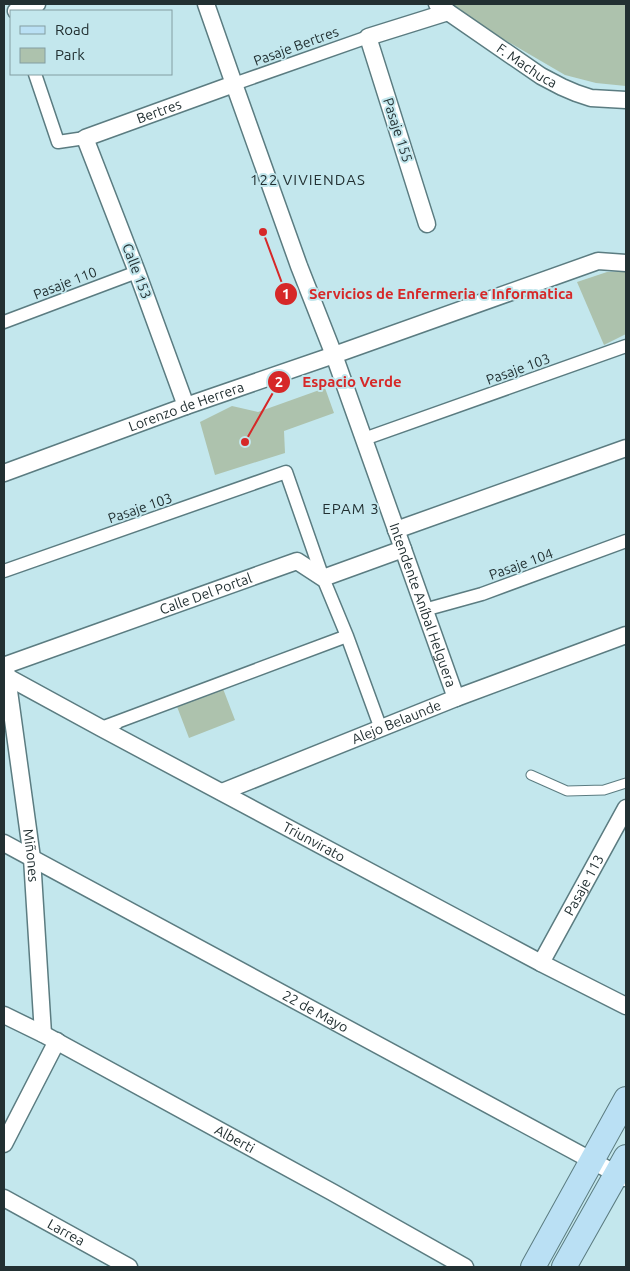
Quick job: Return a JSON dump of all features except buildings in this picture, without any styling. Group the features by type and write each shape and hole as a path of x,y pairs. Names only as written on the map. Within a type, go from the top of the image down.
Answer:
{"main road":[{"path":"533,1267 626,1099"},
{"path":"564,1267 623,1170"}],"street":[{"path":"19,10 37,4"},
{"name":"Intendente Aníbal Helguera","path":"206,4 456,698"},
{"path":"368,36 442,8"},
{"name":"F. Machuca","path":"442,8 541,76 562,87 591,98 626,100"},
{"name":"Pasaje Bertres","path":"234,84 368,36"},
{"name":"Pasaje 155","path":"368,36 427,224"},
{"path":"35,75 58,142 86,138"},
{"name":"Bertres","path":"86,138 234,84"},
{"name":"Calle 153","path":"86,138 186,406"},
{"name":"Lorenzo de Herrera","path":"4,473 186,406 598,261 626,264"},
{"name":"Pasaje 110","path":"4,322 137,272"},
{"name":"Pasaje 103","path":"364,439 626,346"},
{"path":"396,530 626,448"},
{"name":"Pasaje 103","path":"4,571 286,472 323,578"},
{"name":"Pasaje 104","path":"424,610 482,594 626,542"},
{"path":"381,729 347,636 323,578 403,549"},
{"name":"Calle Del Portal","path":"5,669 297,561 323,578"},
{"name":"Alejo Belaunde","path":"222,792 456,698 626,635"},
{"path":"100,728 347,636"},
{"name":"Triunvirato","path":"5,669 100,728 540,963 626,1006"},
{"name":"Miñones","path":"5,669 32,858 50,1038"},
{"path":"100,728 117,723"},
{"name":"Pasaje 113","path":"540,963 626,808"},
{"name":"22 de Mayo","path":"4,843 592,1161 623,1170"},
{"name":"Alberti","path":"4,1015 50,1038 332,1192 465,1267"},
{"path":"4,1144 50,1038"},
{"name":"Larrea","path":"4,1198 129,1267"}],"lane":[{"path":"531,775 567,791 604,790 626,784"}],"green space":[{"path":"448,4 626,4 626,86 596,83 565,75 486,29"},
{"path":"626,271 626,334 604,345 577,282 607,272"},
{"path":"325,388 334,413 284,431 285,453 215,475 200,422 232,406 258,412"},
{"path":"222,686 235,720 189,738 176,704"}],"place":[{"name":"Servicios de Enfermeria e Informatica","path":"263,232"},
{"name":"Espacio Verde","path":"245,442"}],"district":[{"name":"122 VIVIENDAS","path":"308,180"},
{"name":"EPAM 3","path":"351,509"}]}
